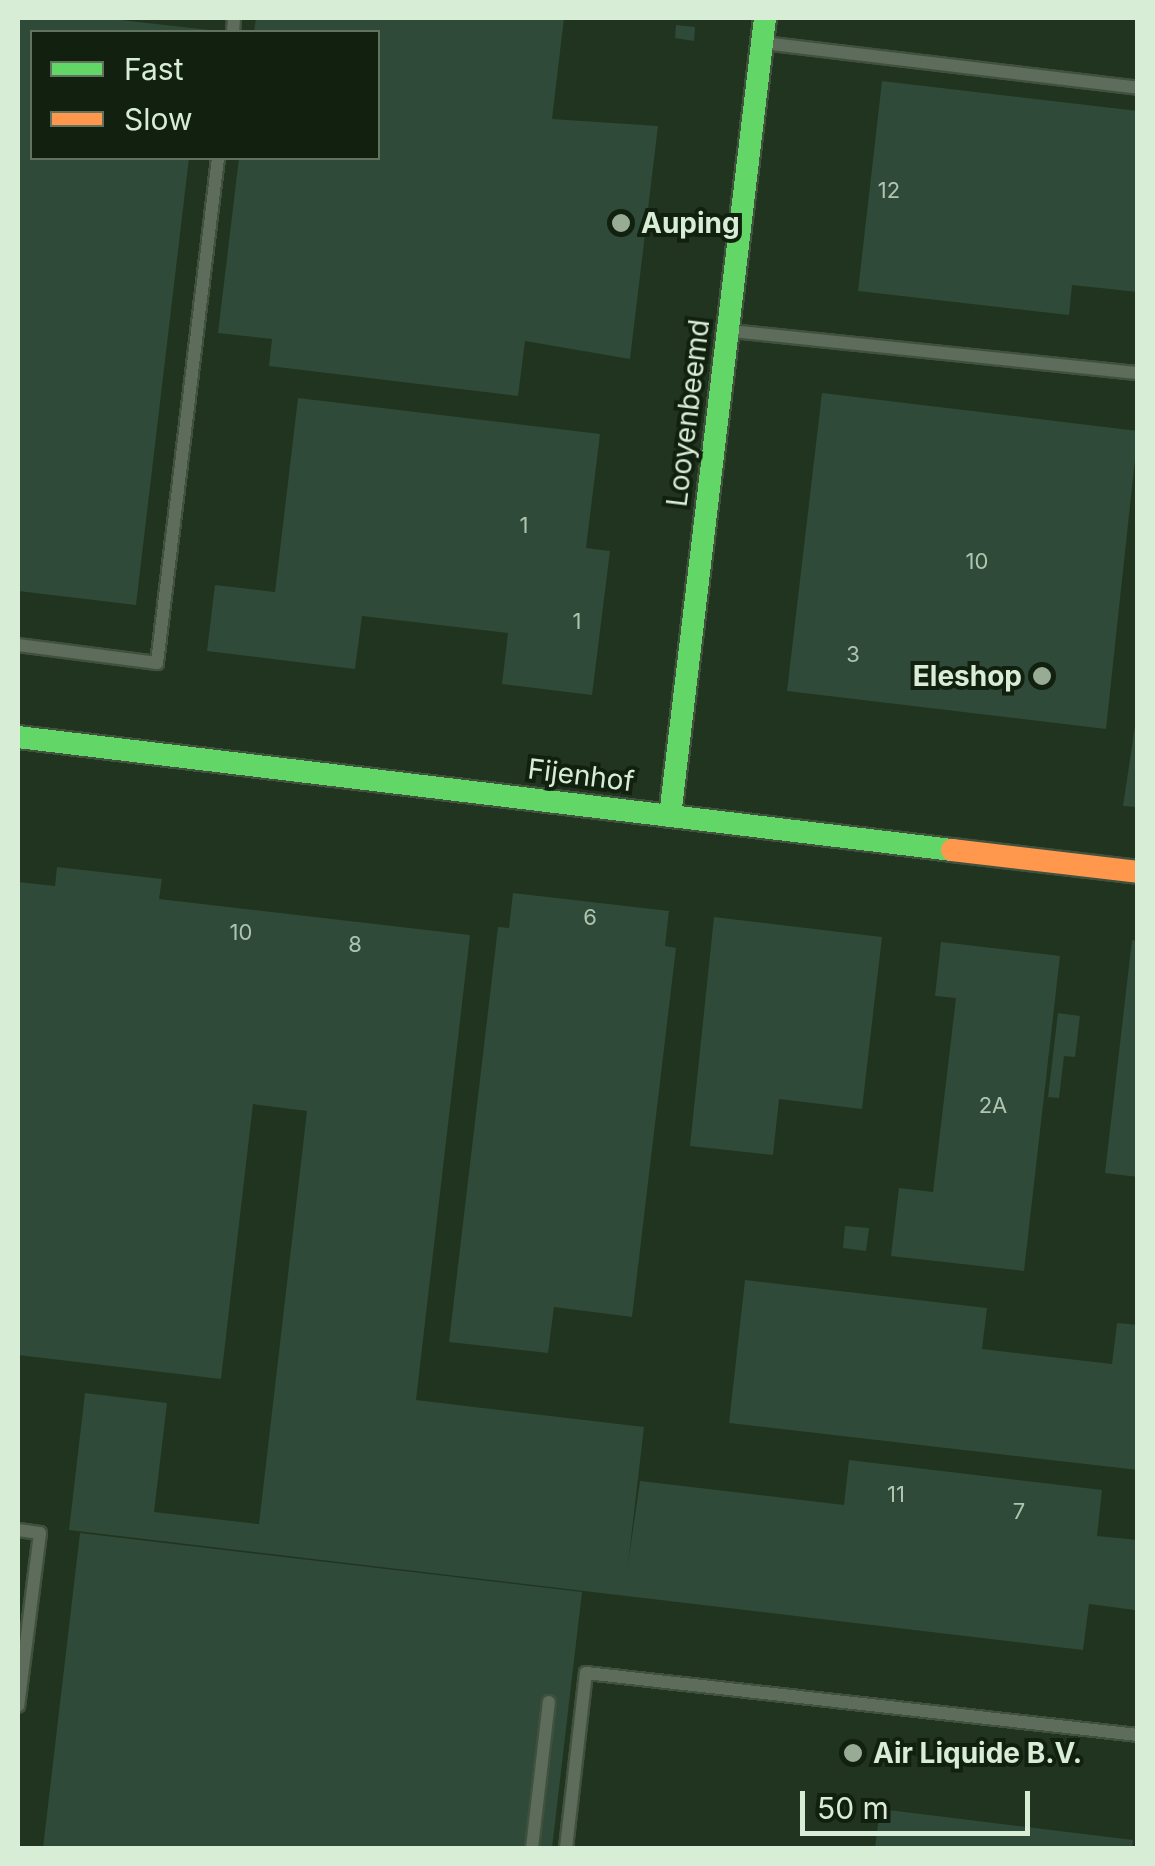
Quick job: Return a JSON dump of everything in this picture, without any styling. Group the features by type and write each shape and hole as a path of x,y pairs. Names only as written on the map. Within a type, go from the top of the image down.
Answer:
{"street":[{"name":"Looyenbeemd","path":"670,816 765,18"},
{"name":"Fijenhof","path":"18,737 1138,872"}],"lane":[{"path":"762,43 1138,88"},
{"path":"18,646 157,664 218,160"},
{"path":"729,330 1138,372"},
{"path":"18,1530 40,1533 18,1706"},
{"path":"566,1848 586,1673 1138,1735"},
{"path":"532,1848 549,1702"}],"building":[{"path":"18,18 103,18 209,30 30,30 30,160 189,160 136,605 18,591"},
{"path":"256,18 564,18 552,119 658,126 630,359 525,341 518,396 269,366 272,339 218,333 239,160 380,160 380,30 254,30"},
{"path":"676,25 695,27 694,41 675,38"},
{"path":"882,81 1138,111 1138,292 1072,285 1069,315 858,291"},
{"path":"822,393 1138,431 1106,729 787,691"},
{"path":"298,398 600,434 586,548 610,551 592,695 502,684 508,633 362,616 355,669 207,651 215,585 275,592"},
{"path":"1138,706 1138,807 1123,806"},
{"path":"57,867 162,879 159,899 470,935 416,1400 644,1427 628,1564 640,1481 844,1505 849,1460 1102,1490 1097,1536 1138,1540 1135,1610 1089,1604 1083,1650 69,1530 85,1393 167,1403 154,1512 259,1524 307,1111 253,1104 221,1379 18,1355 18,882 55,886"},
{"path":"513,893 669,911 665,946 676,948 632,1317 554,1307 548,1353 449,1342 498,927 509,928"},
{"path":"714,917 882,937 862,1109 779,1099 773,1155 690,1146"},
{"path":"1132,940 1138,941 1138,1177 1105,1173"},
{"path":"941,942 1060,956 1024,1271 891,1256 899,1188 933,1192 956,998 935,996"},
{"path":"1058,1013 1080,1016 1075,1057 1064,1056 1059,1098 1048,1097"},
{"path":"845,1226 869,1228 866,1251 843,1248"},
{"path":"745,1280 987,1308 982,1349 1112,1364 1117,1323 1138,1325 1138,1470 729,1423"},
{"path":"80,1533 582,1592 552,1848 43,1848"},
{"path":"880,1809 1133,1840 1132,1848 875,1848"}],"traffic: fast":[{"path":"670,816 765,18"},
{"path":"18,737 952,850"}],"traffic: slow":[{"path":"952,850 1138,872"}],"place":[{"name":"Auping","path":"621,223"},
{"name":"Eleshop","path":"1042,676"},
{"name":"Air Liquide B.V.","path":"853,1753"}]}
